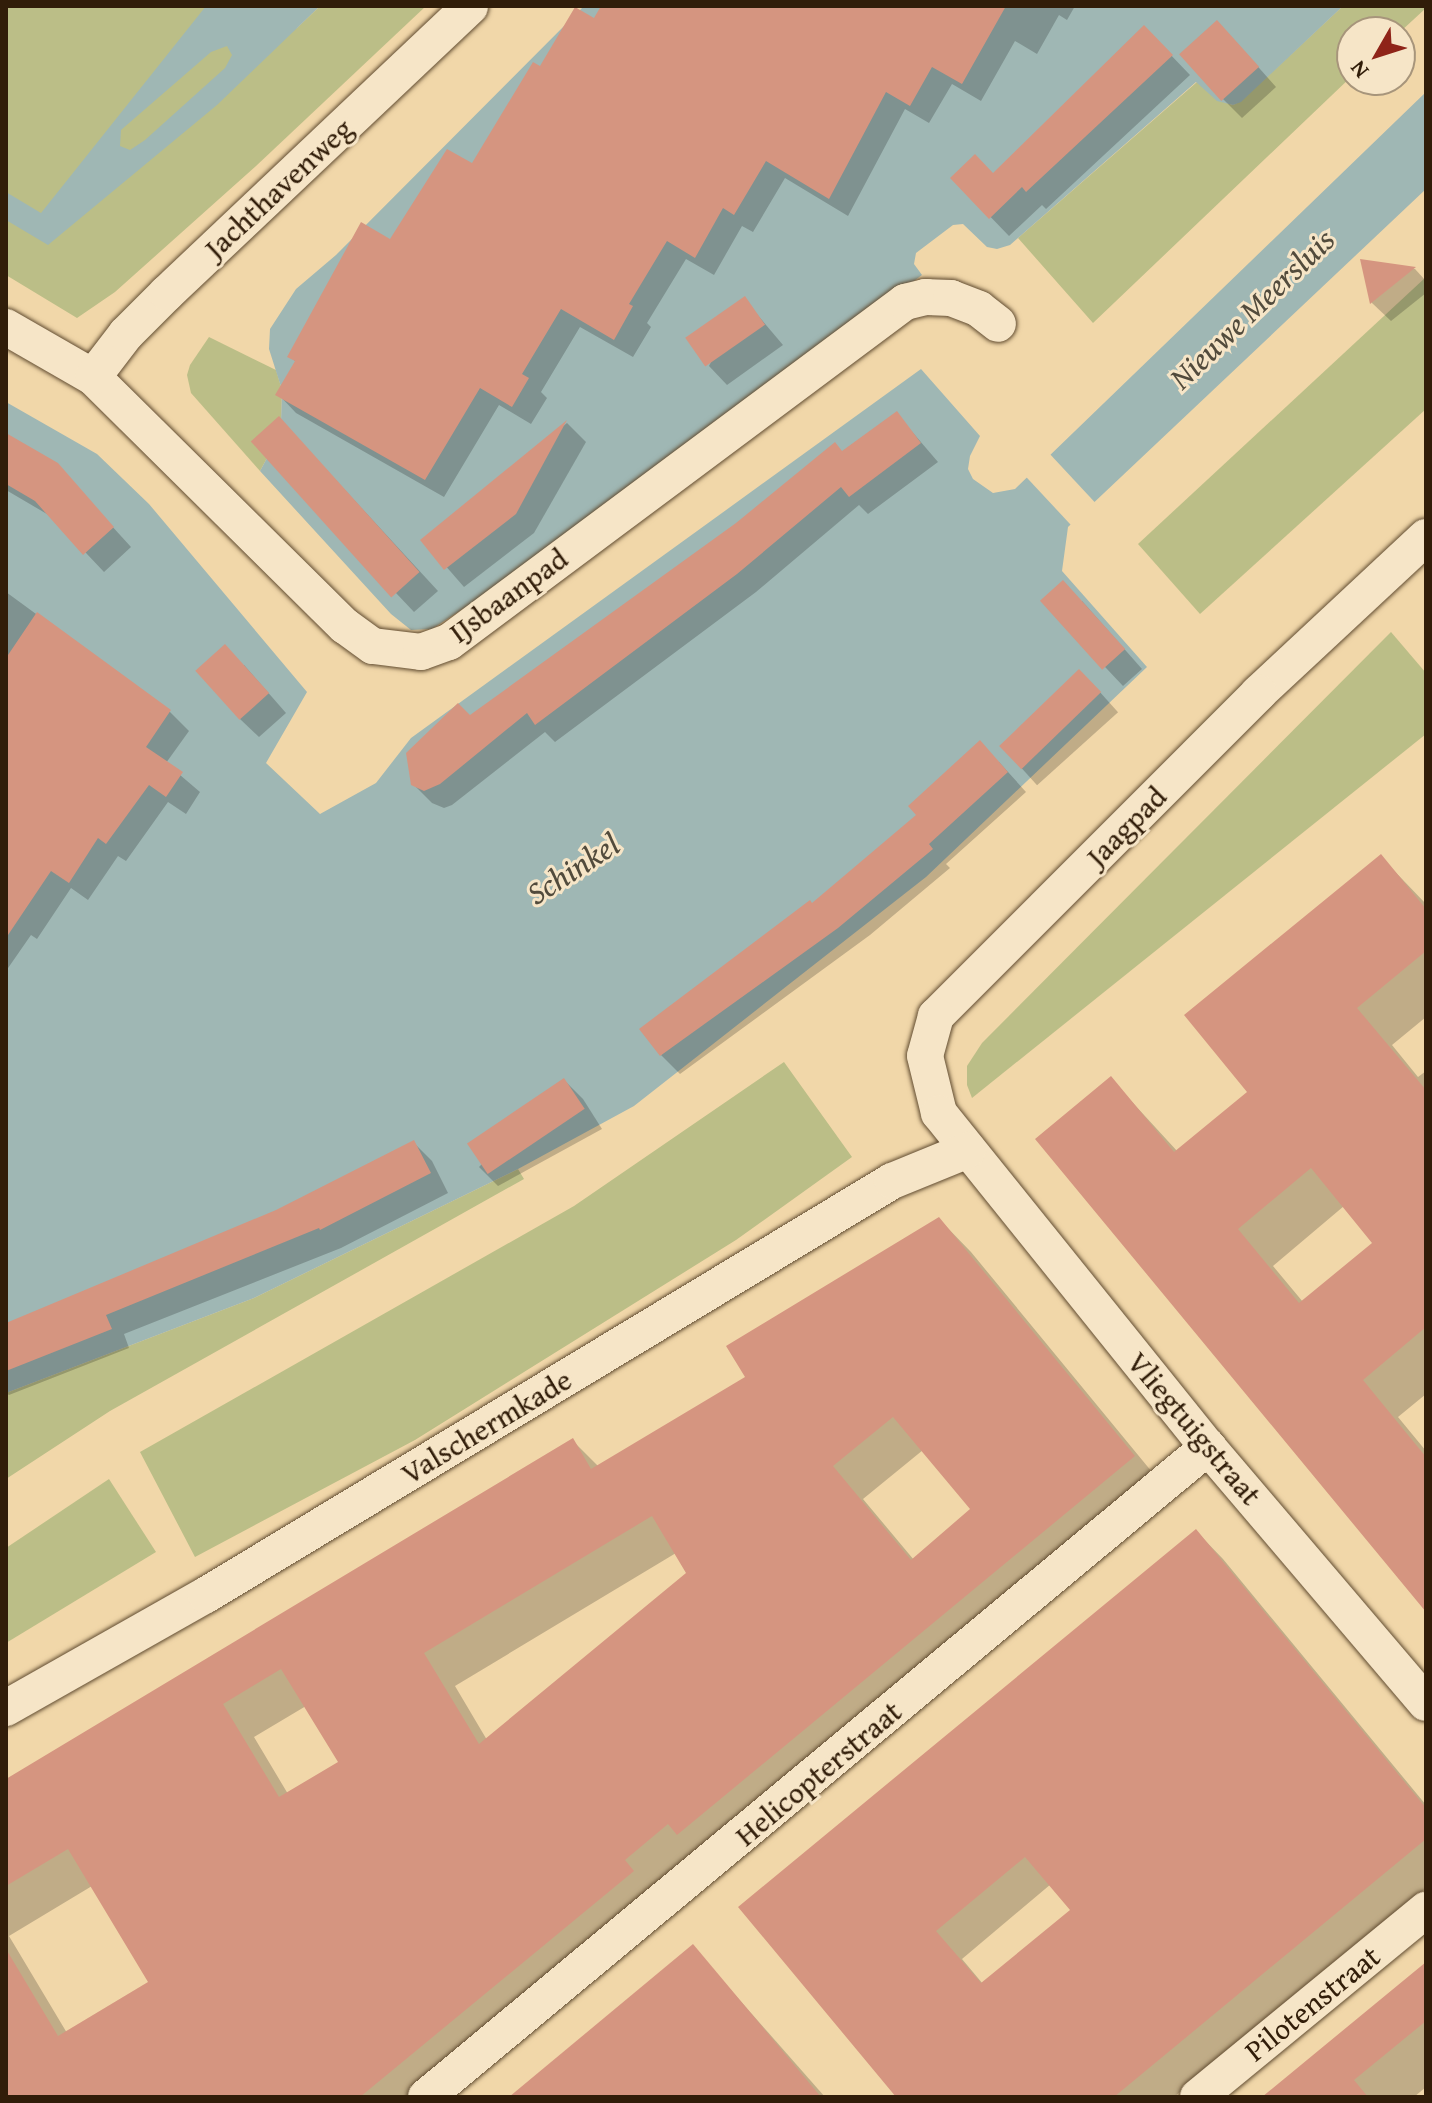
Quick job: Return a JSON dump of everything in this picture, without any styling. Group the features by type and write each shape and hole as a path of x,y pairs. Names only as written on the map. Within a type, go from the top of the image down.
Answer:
{"street":[{"name":"Jachthavenweg","path":"93,377 126,334 167,293 470,6"},
{"name":"IJsbaanpad","path":"6,327 93,377 345,626 373,646 421,652 449,642 905,302 925,297 951,298 979,309 998,324"},
{"name":"Jaagpad","path":"968,1150 939,1113 925,1056 936,1016 1259,693 1426,537"},
{"name":"Vliegtuigstraat","path":"968,1150 1208,1447 1426,1703"},
{"name":"Valschermkade","path":"6,1708 206,1595 892,1181 968,1150"},
{"name":"Helicopterstraat","path":"426,2097 1208,1447"},
{"name":"Pilotenstraat","path":"1198,2097 1426,1910"}],"green space":[{"path":"6,6 315,6 296,29 320,6 426,6 256,166 115,292 77,318 6,275"},
{"path":"1343,6 1426,8 1416,17 1336,16 1336,91 1093,323 1018,238 1197,82 1217,100 1233,105"},
{"path":"1426,277 1426,409 1200,614 1138,544"},
{"path":"209,337 276,370 282,390 281,421 274,445 260,471 191,393 187,375 190,365"},
{"path":"1391,632 1426,673 1426,734 972,1098 967,1085 967,1066 982,1043"},
{"path":"784,1062 852,1157 736,1240 415,1440 195,1557 140,1452 574,1206"},
{"path":"518,1169 524,1179 110,1411 6,1479 6,1393 254,1298"},
{"path":"109,1479 156,1552 6,1643 6,1548"}],"water":[{"path":"206,6 320,6 217,105 48,245 6,220 6,192 41,213","holes":["227,46 232,55 225,68 145,140 130,150 120,146 121,130 211,52"]},
{"path":"584,6 1343,6 1241,102 1233,105 1217,101 1196,82 1010,245 997,249 987,247 963,224 953,225 916,253 914,264 922,275 513,576 432,629 411,630 391,614 260,471 274,445 281,421 282,390 269,349 270,329 296,289 336,255"},
{"path":"1426,92 1426,189 1068,527 1062,571 1147,667 926,877 634,1106 518,1169 254,1298 6,1393 6,402 97,454 149,504 307,692 266,763 320,814 376,783 411,738 921,369 980,436 970,456 968,469 973,479 993,493 1015,489"}],"pier":[{"path":"1048,452 1096,503 1072,526 1024,475"}],"building":[{"path":"601,6 1006,6 962,84 932,67 910,106 886,92 829,199 766,161 734,215 723,208 695,258 667,241 629,304 633,306 614,340 561,309 522,374 529,378 512,407 480,388 425,480 275,395 295,361 287,357 361,222 390,239 447,149 472,163 533,62 540,66 575,7 594,18"},
{"path":"1217,20 1259,67 1221,101 1179,54"},
{"path":"1144,25 1173,55 1026,192 1022,187 989,219 950,178 975,154 993,173"},
{"path":"1360,259 1416,267 1370,304"},
{"path":"745,296 765,325 705,367 685,338"},
{"path":"897,411 921,443 849,497 841,487 737,574 535,725 527,713 440,784 424,791 411,785 406,753 458,703 470,715 736,523 835,442 842,451"},
{"path":"279,416 420,572 391,597 251,441"},
{"path":"567,420 516,514 444,570 420,540"},
{"path":"6,433 58,463 114,527 83,555 35,501 6,484"},
{"path":"1063,580 1125,649 1102,670 1040,601"},
{"path":"37,612 171,710 146,747 183,772 166,797 149,785 106,844 98,838 69,883 51,871 6,938 6,658"},
{"path":"225,644 269,693 239,720 195,671"},
{"path":"1079,669 1101,692 1021,769 999,746"},
{"path":"980,740 1008,772 929,844 933,849 838,928 660,1056 639,1029 810,900 812,903 916,815 908,806"},
{"path":"1381,854 1426,909 1426,951 1357,1008 1426,1090 1426,1327 1363,1380 1426,1457 1426,1612 1035,1139 1111,1076 1174,1152 1247,1092 1184,1015","holes":["1311,1168 1372,1243 1299,1303 1238,1229"]},
{"path":"564,1078 585,1109 488,1174 467,1143"},
{"path":"414,1140 431,1173 320,1230 106,1315 112,1329 6,1371 6,1323 276,1210"},
{"path":"939,1217 1135,1456 677,1835 668,1824 625,1860 634,1871 360,2097 6,2097 6,1949 58,2036 148,1982 68,1849 6,1886 6,1779 573,1438 591,1469 745,1377 726,1346","holes":["893,1417 970,1509 911,1560 833,1466","652,1516 686,1573 479,1744 424,1653","281,1669 338,1762 279,1797 223,1704"]},
{"path":"1196,1529 1426,1808 1426,1839 1114,2097 896,2097 738,1907","holes":["1025,1857 1070,1910 981,1983 936,1931"]},
{"path":"693,1944 821,2097 509,2097 604,2018"},
{"path":"1426,1962 1426,2021 1354,2080 1368,2097 1262,2097"}],"water label":[{"name":"Nieuwe Meersluis","path":"1252,309"},
{"name":"Schinkel","path":"573,869"}]}
